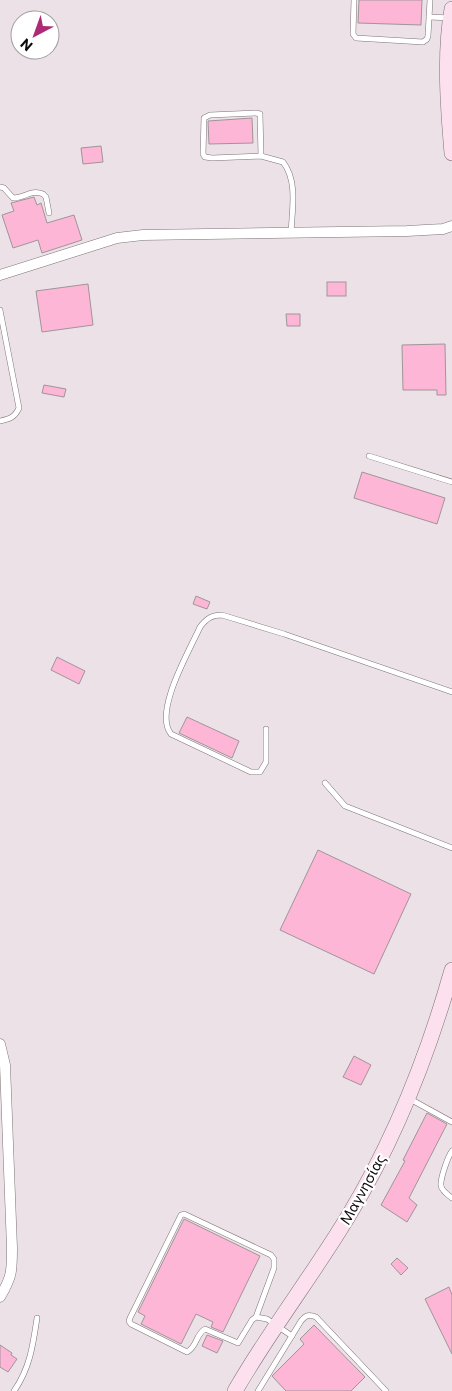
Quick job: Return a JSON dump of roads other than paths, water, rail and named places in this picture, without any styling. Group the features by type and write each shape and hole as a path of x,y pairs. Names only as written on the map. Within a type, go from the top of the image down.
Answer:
{"street":[{"path":"451,14 448,88 452,153"},
{"path":"0,275 117,238 142,235 407,231 443,229 452,226"},
{"name":"Μαγνησίας","path":"235,1391 349,1215 389,1140 438,1017 452,970"},
{"path":"0,1044 5,1065 12,1248 10,1281 0,1297"}],"lane":[{"path":"354,0 353,34 356,38 423,42 427,39 430,0"},
{"path":"430,17 451,14"},
{"path":"261,156 260,114 210,115 204,118 203,154 205,157 261,156 283,162 291,175 291,233"},
{"path":"0,187 4,188 13,198 34,192 44,194 49,213"},
{"path":"0,310 19,408 15,416 9,420 0,421"},
{"path":"369,456 452,482"},
{"path":"266,729 266,762 258,773 251,772 171,734 168,730 166,719 174,683 205,620 213,616 222,616 284,634 452,692"},
{"path":"325,783 345,806 452,848"},
{"path":"407,1098 452,1122"},
{"path":"452,1151 449,1155 441,1183 444,1191 452,1198"},
{"path":"184,1214 270,1255 274,1259 274,1268 256,1317 252,1320 238,1343 205,1329 201,1332 193,1349 187,1352 131,1324 129,1321 181,1215 184,1214"},
{"path":"258,1391 305,1316 310,1315 316,1317 386,1391"},
{"path":"256,1317 267,1319 292,1336"},
{"path":"14,1391 28,1366 33,1351 37,1318"}]}
